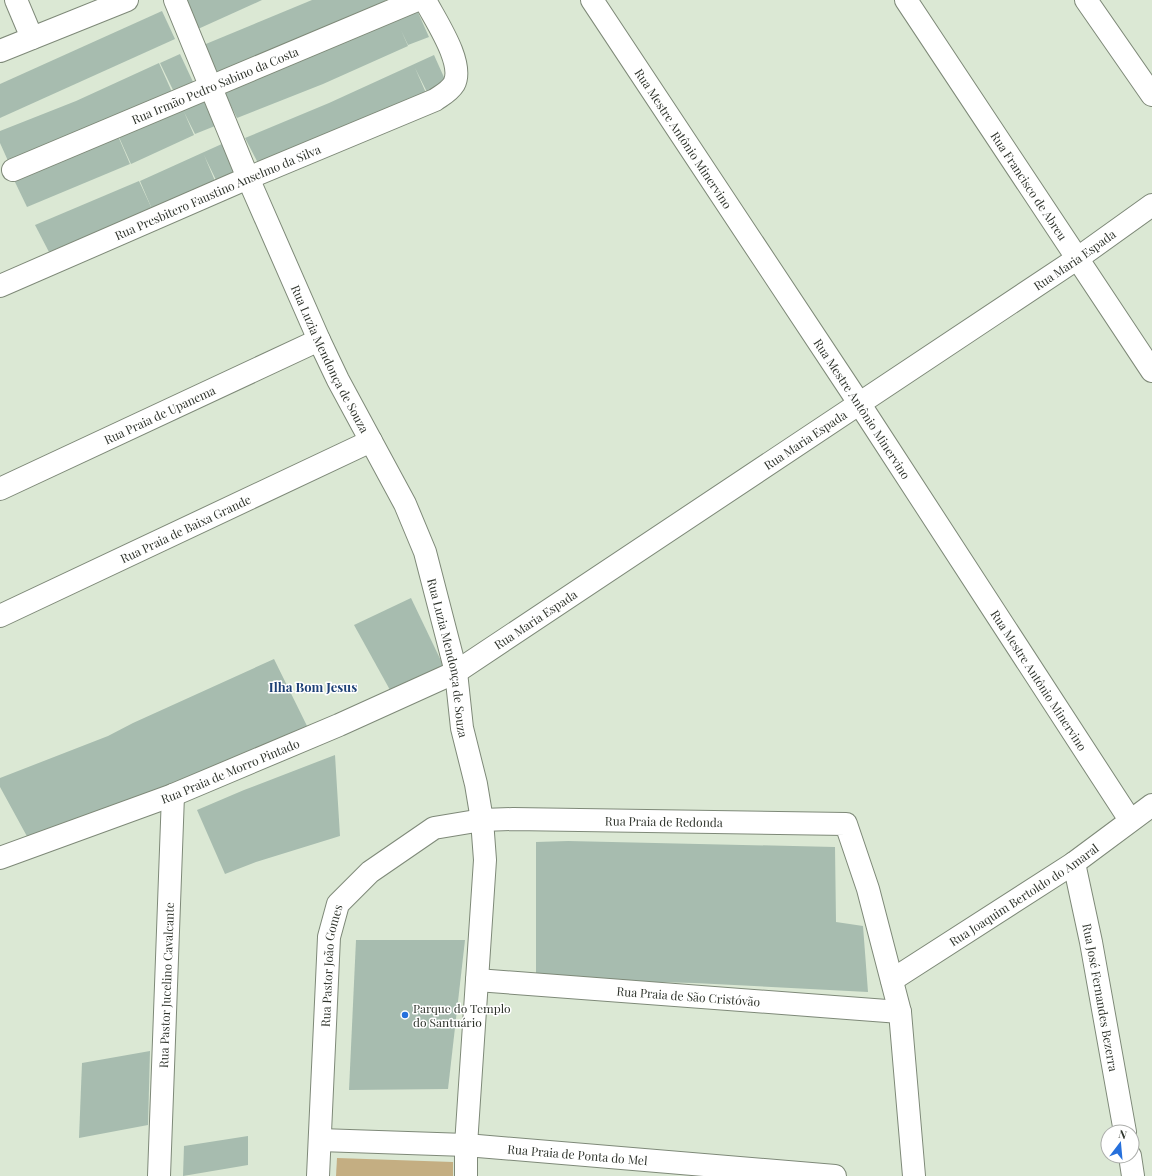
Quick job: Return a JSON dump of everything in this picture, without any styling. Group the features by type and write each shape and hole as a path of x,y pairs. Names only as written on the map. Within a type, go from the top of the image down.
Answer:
{"street":[{"path":"16,0 32,38"},
{"path":"0,51 127,0"},
{"name":"Rua Luzia Mendonça de Souza","path":"175,0 248,178 319,340 405,504 425,552 456,672 462,728 476,784 482,820 485,860 466,1145 466,1176"},
{"name":"Rua Irmão Pedro Sabino da Costa","path":"13,170 417,0"},
{"name":"Rua Presbitero Faustino Anselmo da Silva","path":"0,286 248,178 435,100 449,91 457,72 456,62 425,0"},
{"name":"Rua Mestre Antônio Minervino","path":"592,0 859,403 1130,820"},
{"name":"Rua Francisco de Abreu","path":"906,0 1152,371"},
{"path":"1086,0 1152,95"},
{"name":"Rua Maria Espada","path":"456,672 1078,258 1152,205"},
{"name":"Rua Praia de Upanema","path":"0,489 319,340"},
{"name":"Rua Praia de Baixa Grande","path":"0,616 371,441"},
{"name":"Rua Praia de Morro Pintado","path":"0,858 173,795 339,725 456,672"},
{"name":"Rua Pastor Jucelino Cavalcante","path":"159,1176 173,795"},
{"name":"Rua Joaquim Bertoldo do Amaral","path":"892,980 1074,863 1152,805"},
{"name":"Rua Praia de Redonda","path":"482,820 620,820 846,824 868,889 892,980"},
{"name":"Rua Pastor João Gomes","path":"318,1176 329,937 338,904 370,872 434,828 482,820"},
{"name":"Rua José Fernandes Bezerra","path":"1074,863 1123,1124"},
{"name":"Rua Praia de São Cristóvão","path":"477,980 900,1012"},
{"path":"892,980 900,1012 914,1176"},
{"name":"Rua Praia de Ponta do Mel","path":"320,1140 466,1145 835,1176"},
{"path":"1131,1164 1133,1176"}],"shaded area":[{"path":"337,1158 453,1162 453,1176 336,1176"}],"building":[{"path":"185,0 262,0 198,29"},
{"path":"312,0 385,0 386,3 215,74 201,46"},
{"path":"416,8 429,37 408,45 401,30 408,46 323,84 237,118 223,90"},
{"path":"162,11 175,39 0,118 0,84"},
{"path":"180,54 193,82 173,90 160,63"},
{"path":"434,55 447,84 427,92 415,68 426,93 259,165 245,138 329,103"},
{"path":"159,63 172,92 9,163 0,143 0,131 76,101"},
{"path":"202,97 215,126 195,134 184,112 194,135 131,164 118,135"},
{"path":"118,136 130,164 27,207 14,180"},
{"path":"224,143 236,171 216,180 204,155 215,181 152,209 140,181"},
{"path":"139,181 152,209 49,252 35,225"},
{"path":"411,598 444,667 390,690 354,625"},
{"path":"274,659 308,728 254,752 29,840 0,787 0,778 108,736 133,723"},
{"path":"335,755 340,836 256,862 225,874 197,810"},
{"path":"568,841 835,847 836,922 863,926 868,992 694,983 536,979 536,842"},
{"name":"Parque do Templo do Santuário","path":"356,940 465,940 448,1089 349,1090"},
{"path":"150,1051 148,1125 79,1138 82,1063"},
{"path":"248,1136 248,1165 183,1176 184,1146"}],"place":[{"name":"Parque do Templo do Santuário","path":"405,1015"}],"district":[{"name":"Ilha Bom Jesus","path":"313,686"}]}
